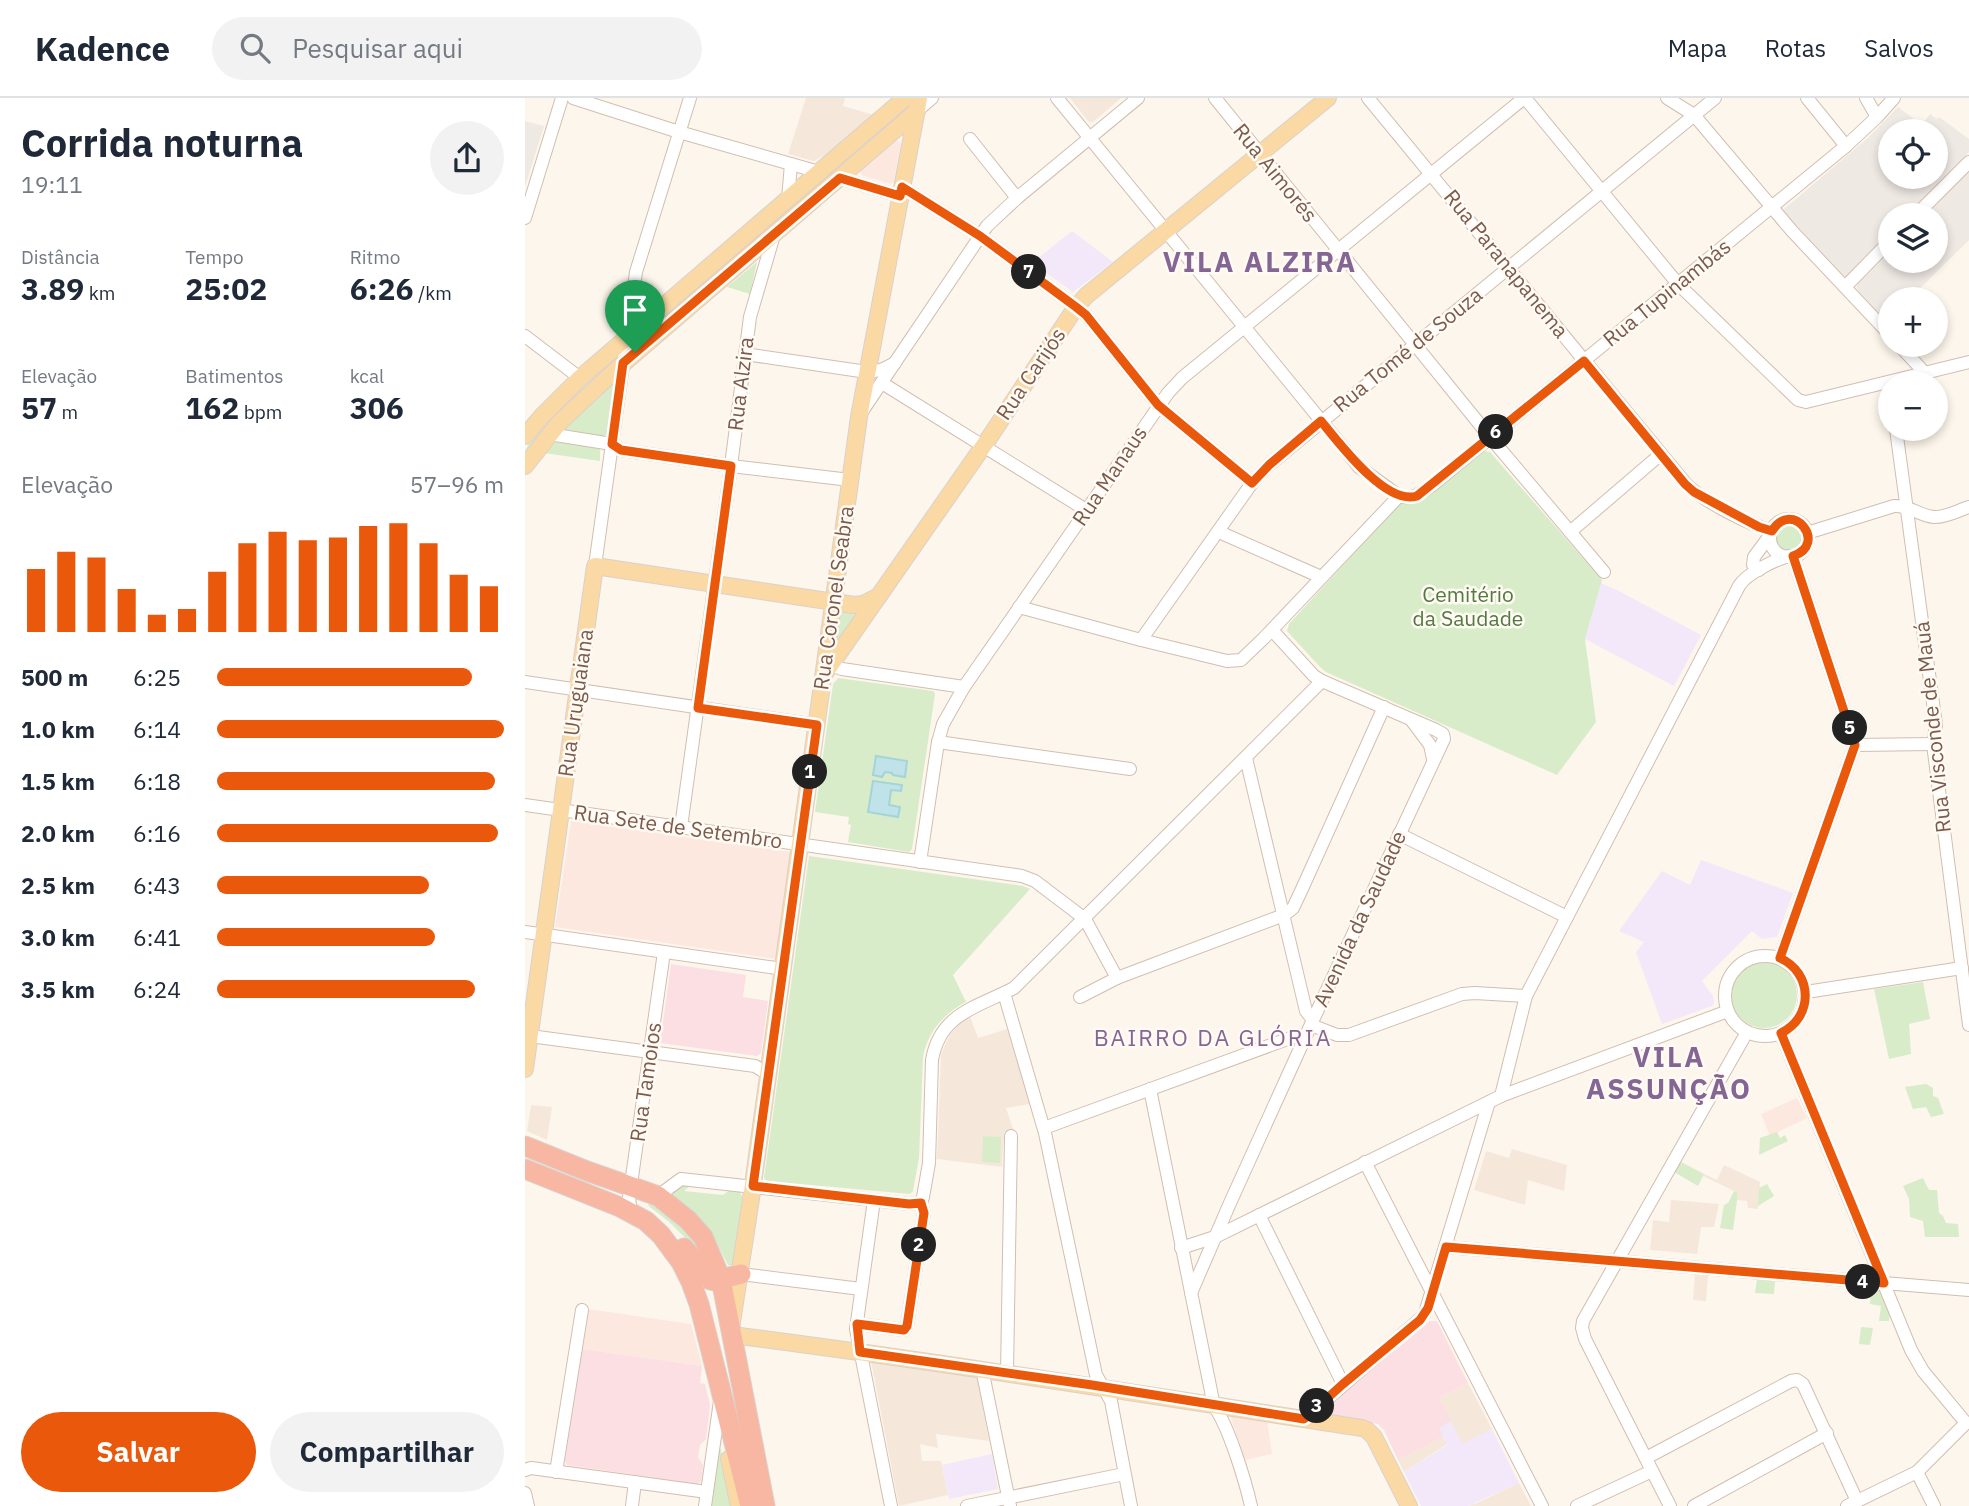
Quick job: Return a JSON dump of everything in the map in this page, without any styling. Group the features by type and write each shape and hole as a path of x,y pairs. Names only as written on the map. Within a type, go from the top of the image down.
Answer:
{"highway":[{"path":"525,1146 658,1196 696,1228 708,1247 721,1279 765,1506"},
{"path":"525,1169 631,1212 674,1236 710,1280 741,1273"},
{"path":"653,1226 668,1243 695,1293 750,1506"},
{"path":"694,1262 717,1327 732,1332"}],"main road":[{"path":"525,436 541,416 580,378 905,98"},
{"name":"Rua Carijós","path":"827,670 1076,307 1328,98"},
{"path":"525,466 549,434 578,404 840,178 918,105"},
{"path":"859,417 918,105"},
{"name":"Rua Coronel Seabra","path":"732,1332 827,670 859,417"},
{"path":"595,566 834,603 863,604 879,596"},
{"name":"Rua Uruguaiana","path":"525,1069 595,566"},
{"path":"854,605 859,612 859,625"},
{"path":"732,1332 1362,1428 1374,1437 1409,1506"},
{"path":"729,1421 729,1460 739,1506"}],"street":[{"path":"525,218 562,98"},
{"path":"573,98 819,172"},
{"name":"Rua Uruguaiana","path":"595,566 636,272 690,98"},
{"path":"918,105 932,98"},
{"path":"1019,607 1235,662 1245,658 1399,496 1359,467 1057,98"},
{"name":"Rua Coronel Seabra","path":"859,417 980,236 997,216 1138,98"},
{"name":"Rua Aimorés","path":"1215,98 1490,437 1604,572"},
{"name":"Rua Paranapanema","path":"1369,98 1685,484 1699,495 1771,533"},
{"path":"1525,98 1678,285 1798,400 1806,402 1878,385"},
{"name":"Rua Manaus","path":"921,862 938,742 943,724 964,687 1158,405 1182,378 1525,98"},
{"path":"1667,98 1694,116 1772,208 1878,322"},
{"name":"Rua Tomé de Souza","path":"1141,640 1252,483 1269,465 1715,98"},
{"path":"1807,98 1846,146"},
{"path":"1866,98 1877,117"},
{"name":"Rua Tupinambás","path":"1399,496 1417,496 1772,208 1846,146 1894,98"},
{"path":"970,139 1017,198"},
{"path":"1928,203 1969,162"},
{"path":"788,199 791,164"},
{"path":"840,178 901,191 980,236 1076,307 1086,315 1158,405 1252,483"},
{"name":"Rua Alzira","path":"681,827 750,317 773,235"},
{"path":"1845,287 1878,254"},
{"path":"525,336 580,378"},
{"path":"745,354 867,372 881,370 895,363"},
{"path":"1910,357 1923,371"},
{"path":"1933,371 1969,362"},
{"path":"882,383 1086,510"},
{"path":"549,434 612,444 621,450 850,480"},
{"name":"Rua Visconde de Mauá","path":"1898,441 1936,725 1933,744 1969,1025"},
{"path":"1570,532 1661,454"},
{"path":"1807,533 1894,506 1933,517 1969,507"},
{"path":"1304,1419 1420,1320 1428,1308 1526,996 1739,586 1743,580 1759,570 1778,560 1799,554 1805,548 1808,542 1807,533 1800,523 1789,519 1777,523 1754,557 1753,565 1759,570"},
{"path":"1219,532 1321,577"},
{"path":"1771,533 1775,549 1782,555 1791,556"},
{"path":"1780,958 1855,745 1791,556"},
{"path":"1080,997 1117,978 1284,915 1293,908 1303,889 1384,708 1314,676 1272,630"},
{"path":"827,670 964,687"},
{"path":"857,1324 904,1330 907,1328 924,1213 921,1203 929,1163 932,1065 935,1047 946,1029 961,1013 1014,988 1322,681"},
{"path":"525,682 817,725"},
{"name":"Avenida da Saudade","path":"1191,1293 1439,742 1439,732 1384,708"},
{"path":"938,742 1130,769"},
{"path":"1855,745 1933,744"},
{"path":"1246,758 1312,1023 1337,1035 1349,1035 1462,993 1526,996"},
{"name":"Rua Sete de Setembro","path":"525,805 1029,878 1086,919 1117,978"},
{"path":"1399,834 1566,917"},
{"path":"525,932 783,969"},
{"name":"Rua Tamoios","path":"631,1212 631,1186 664,952"},
{"path":"1755,957 1780,958 1789,963 1802,979 1806,992 1801,1015 1793,1026 1769,1036 1756,1035 1736,1024 1725,999 1729,978 1737,967 1755,957"},
{"path":"1806,992 1962,968"},
{"path":"1004,993 1044,1128 1096,1375 1111,1401 1131,1506"},
{"path":"1181,1248 1216,1237 1495,1099 1728,1011"},
{"path":"1670,1506 1583,1333 1585,1316 1748,1032"},
{"path":"1646,1458 1797,1380 1803,1384 1827,1433 1851,1504 1917,1472 1968,1421 1949,1405 1917,1360 1781,1033"},
{"path":"530,1036 755,1066 763,1070 768,1077"},
{"path":"1044,1128 1293,1037 1305,1038"},
{"path":"755,1066 764,1062 772,1053"},
{"path":"1150,1089 1214,1406 1221,1415 1251,1506"},
{"path":"1007,1373 1011,1136"},
{"path":"1365,1163 1542,1506"},
{"path":"658,1196 681,1179 914,1205 921,1203"},
{"path":"874,1200 857,1324 860,1352 891,1506"},
{"path":"1230,1203 1234,1210 1254,1217 1343,1384"},
{"path":"1446,1247 1969,1290"},
{"path":"741,1273 861,1289"},
{"path":"556,1472 582,1310"},
{"path":"982,1369 1009,1502"},
{"path":"705,1506 721,1390"},
{"path":"1694,1506 1827,1433"},
{"path":"525,1470 531,1468 707,1492"},
{"path":"1577,1506 1652,1471"},
{"path":"1917,1472 1934,1506"},
{"path":"967,1506 1009,1502 1124,1474"},
{"path":"632,1506 635,1482"},
{"path":"525,1493 528,1506"}],"shaded area":[{"path":"806,98 845,98 843,106 874,115 829,153 814,161 788,154"},
{"path":"1070,98 1121,98 1093,122 1089,122"},
{"path":"1898,107 1914,119 1886,119"},
{"path":"525,121 544,126 525,187"},
{"path":"1948,124 1969,139 1969,152 1948,173"},
{"path":"1878,128 1878,189 1933,189 1919,203 1878,203 1878,244 1847,276 1844,276 1784,209"},
{"path":"897,140 901,143 894,182 890,184 861,175 860,171"},
{"path":"1969,171 1969,240 1948,261 1948,203 1938,203"},
{"path":"1072,231 1113,262 1073,292 1032,263"},
{"path":"1878,264 1878,273 1935,273 1921,287 1878,287 1878,312 1857,289 1857,285"},
{"path":"1601,583 1701,635 1674,686 1585,639"},
{"path":"571,821 791,852 776,959 555,927"},
{"path":"1701,860 1793,893 1777,937 1762,939 1752,931 1702,981 1713,996 1712,1006 1662,1024 1636,952 1644,942 1619,931 1662,871 1690,885"},
{"path":"671,964 746,975 743,997 768,1001 761,1053 757,1056 660,1043"},
{"path":"970,1016 978,1038 1007,1029 1030,1104 1006,1108 1014,1132 1004,1132 1002,1167 937,1159 941,1054 958,1025"},
{"path":"1797,1098 1807,1118 1770,1136 1761,1114"},
{"path":"531,1105 552,1107 547,1140 527,1131"},
{"path":"1512,1149 1567,1165 1564,1191 1528,1180 1525,1205 1474,1190 1486,1151 1509,1158"},
{"path":"1724,1165 1760,1182 1758,1209 1748,1208 1747,1201 1737,1200 1738,1193 1703,1176 1704,1174 1717,1180"},
{"path":"1671,1200 1719,1204 1714,1227 1701,1227 1697,1254 1650,1250 1653,1220 1669,1222"},
{"path":"1695,1274 1708,1275 1706,1301 1693,1300"},
{"path":"588,1309 691,1324 702,1366 582,1349"},
{"path":"1430,1321 1437,1321 1468,1383 1439,1398 1451,1421 1439,1428 1443,1437 1398,1460 1384,1430 1378,1424 1321,1414 1320,1412"},
{"path":"582,1349 702,1366 700,1383 705,1384 710,1405 706,1439 700,1445 698,1457 703,1465 701,1482 697,1484 567,1465 564,1460"},
{"path":"871,1361 977,1376 989,1441 936,1434 938,1448 920,1444 922,1461 941,1461 948,1495 899,1506"},
{"path":"1468,1383 1492,1429 1462,1445 1439,1398"},
{"path":"1233,1415 1267,1420 1272,1454 1245,1460 1231,1418"},
{"path":"1451,1421 1462,1444 1492,1429 1519,1483 1468,1506 1421,1506 1404,1472 1447,1445 1438,1428"},
{"path":"1443,1437 1447,1444 1404,1472 1398,1460"},
{"path":"992,1454 998,1489 949,1499 942,1465"},
{"path":"1519,1483 1531,1506 1468,1506 1477,1503"}],"green space":[{"path":"907,106 909,108 635,342"},
{"path":"757,262 750,294 727,287"},
{"path":"610,364 614,364 525,455 528,446 547,421"},
{"path":"613,382 608,432 604,437 565,432 563,429"},
{"path":"554,442 600,448 600,461 544,453"},
{"name":"Cemitério da Saudade","path":"1483,451 1490,452 1602,580 1585,639 1596,722 1557,775 1326,672 1287,631 1289,624 1399,504 1419,500"},
{"path":"1789,525 1798,529 1802,538 1798,547 1789,551 1780,547 1776,538 1780,529"},
{"path":"839,610 854,612 855,617 837,641 835,638"},
{"path":"838,678 933,691 935,694 912,849 909,852 848,842 851,825 848,824 849,817 815,812 833,684"},
{"path":"809,856 1030,889 953,975 966,1002 938,1025 925,1048 919,1158 913,1191 910,1194 767,1181 764,1178"},
{"path":"1764,962 1777,965 1787,972 1794,982 1797,995 1794,1008 1787,1018 1777,1025 1764,1028 1751,1025 1741,1018 1734,1008 1731,995 1734,982 1741,972 1751,965"},
{"path":"1923,982 1930,1019 1909,1024 1911,1054 1889,1059 1874,989"},
{"path":"1926,1084 1933,1088 1933,1096 1938,1098 1944,1114 1931,1117 1926,1107 1913,1109 1905,1087"},
{"path":"1777,1132 1780,1138 1785,1135 1788,1141 1759,1155 1760,1138"},
{"path":"983,1136 1001,1137 1000,1163 982,1162"},
{"path":"1679,1161 1704,1174 1698,1186 1674,1172"},
{"path":"1923,1178 1929,1190 1937,1190 1939,1213 1946,1223 1958,1224 1959,1237 1925,1237 1923,1221 1910,1217 1909,1199 1903,1186"},
{"path":"1767,1184 1774,1196 1758,1206 1759,1188"},
{"path":"678,1185 691,1185 684,1191 723,1195 731,1189 739,1191 744,1199 733,1266 728,1265 713,1236 672,1195"},
{"path":"1734,1191 1738,1193 1733,1230 1720,1228 1724,1205"},
{"path":"650,1203 686,1230 703,1255 650,1207"},
{"path":"1757,1279 1775,1281 1774,1294 1755,1293"},
{"path":"1871,1289 1885,1290 1891,1309 1889,1321 1879,1321 1881,1306 1870,1304"},
{"path":"1861,1327 1873,1328 1870,1345 1859,1344"},
{"path":"718,1448 721,1449 731,1506 710,1506"}],"water":[{"path":"876,756 907,761 905,777 885,772 882,777 873,775"},
{"path":"873,781 902,785 901,791 891,790 889,805 900,807 898,817 868,812"}],"district":[{"name":"VILA ALZIRA","path":"1260,262"},
{"name":"BAIRRO DA GLÓRIA","path":"1213,1038"},
{"name":"VILA ASSUNÇÃO","path":"1669,1073"}],"route":[{"path":"840,178 900,196 902,187 980,236 1066,298 1086,315 1158,405 1252,483 1321,421 1359,467 1399,496 1412,498 1584,361 1694,492 1759,527 1772,531 1780,522 1792,519 1803,525 1807,533 1808,542 1804,550 1793,556 1855,745 1780,958 1797,971 1806,995 1799,1019 1781,1033 1884,1283 1446,1247 1428,1308 1420,1320 1304,1419 860,1352 857,1324 906,1329 924,1213 921,1203 914,1205 753,1186 817,725 698,708 731,466 621,450 612,444 623,363 635,352 840,178"}]}
